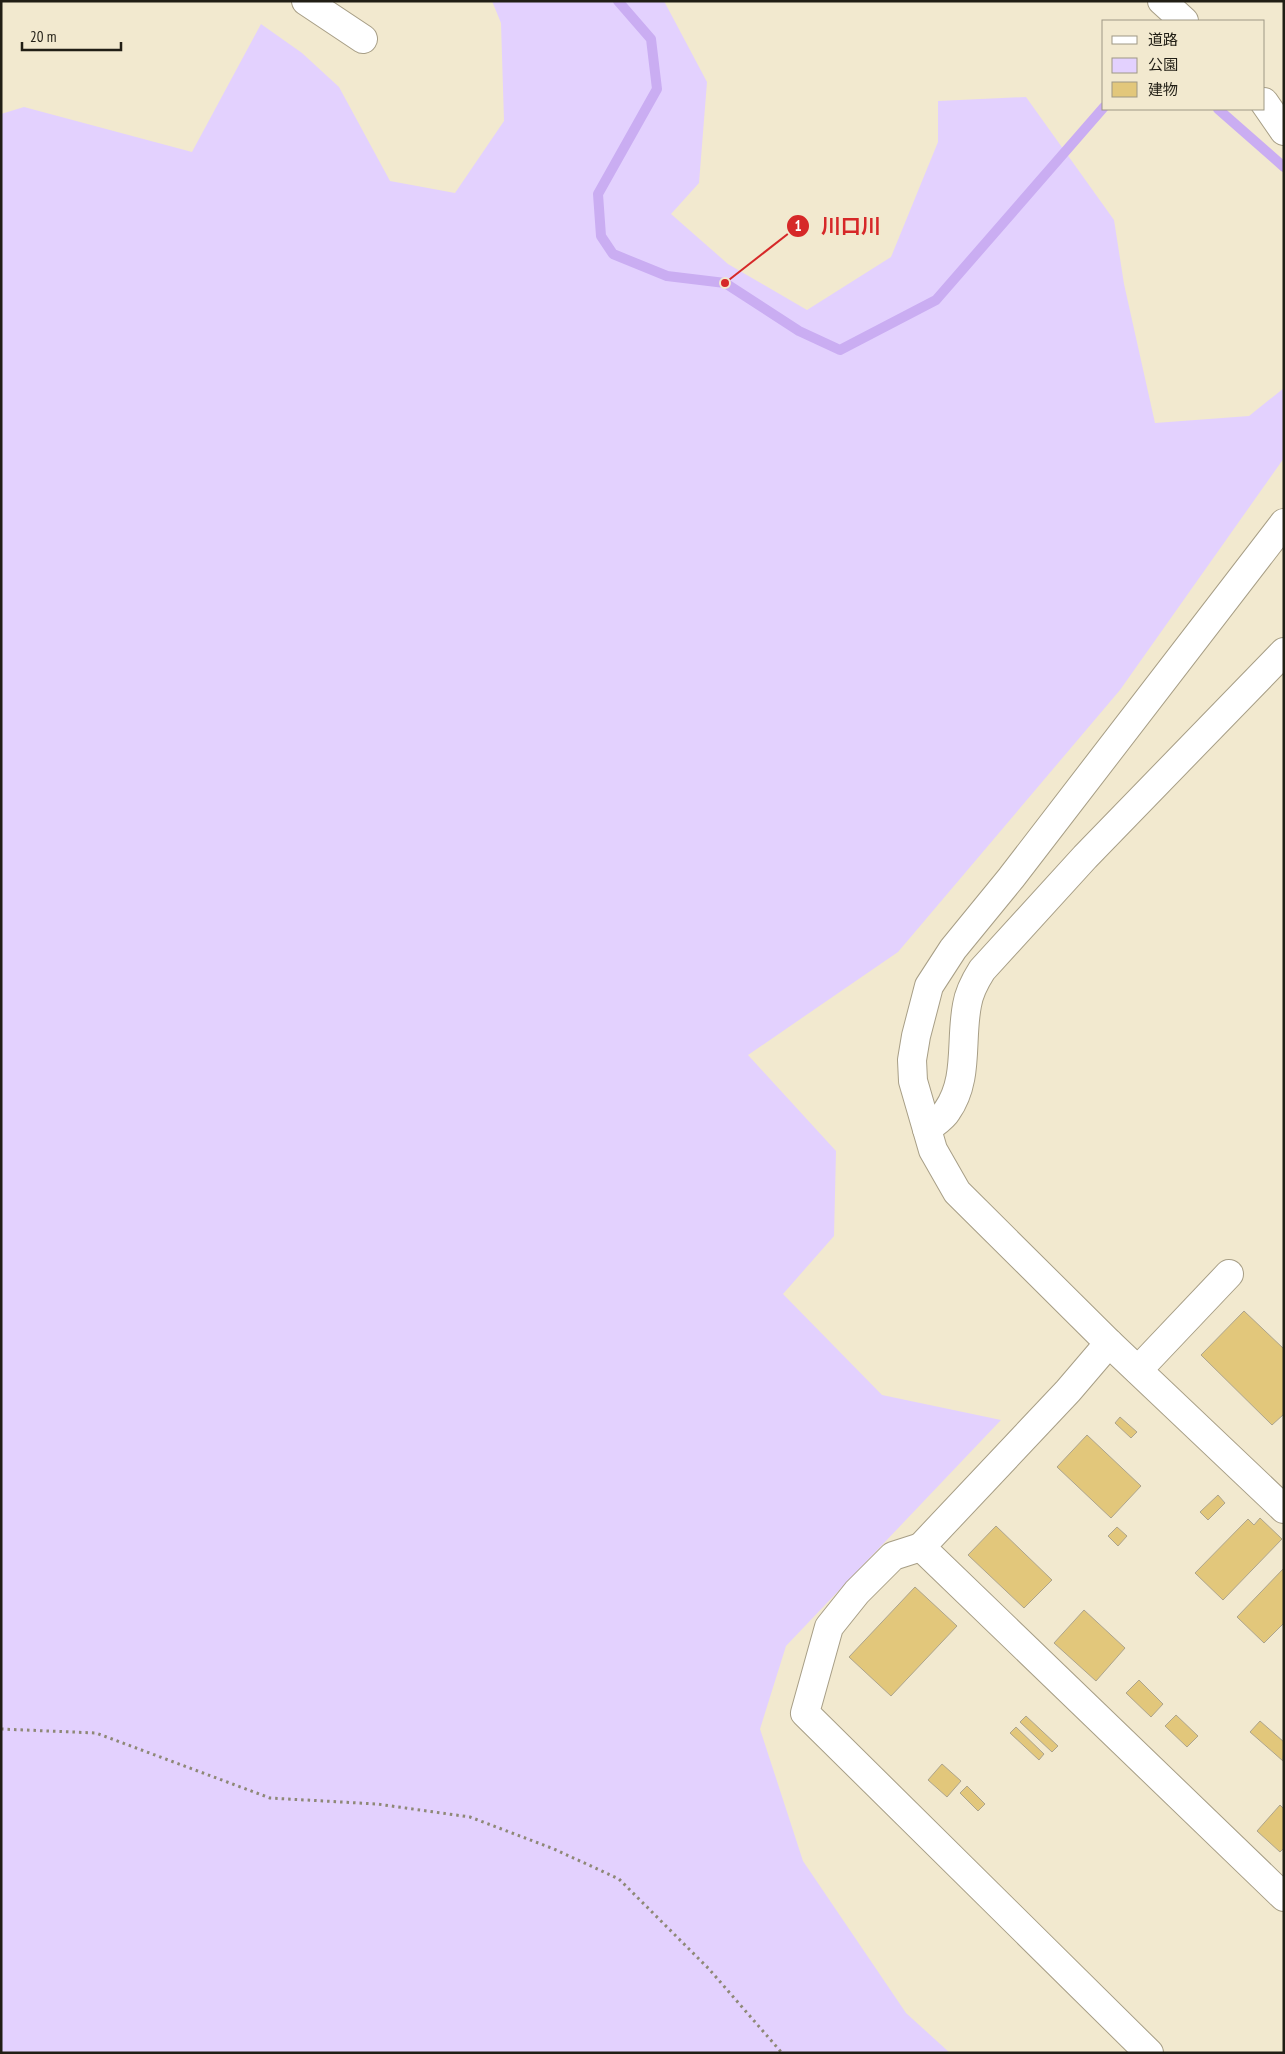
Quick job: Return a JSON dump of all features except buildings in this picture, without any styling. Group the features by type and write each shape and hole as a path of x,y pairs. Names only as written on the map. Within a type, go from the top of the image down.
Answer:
{"street":[{"path":"306,1 363,39"},
{"path":"1162,1 1183,20"},
{"path":"1265,103 1284,131"},
{"path":"1284,523 1011,878 953,949 929,986 912,1060 913,1081 933,1150 957,1192 1109,1343 1284,1509"},
{"path":"927,1129 947,1112 957,1091 962,1072 967,1006 972,986 982,970 1085,857 1284,652"},
{"path":"1138,1370 1229,1274"},
{"path":"1109,1343 1068,1391 921,1546 893,1556 856,1592 829,1627 805,1713 1149,2053"},
{"path":"921,1546 1284,1897"}],"path":[{"path":"1,1728 96,1733 270,1798 377,1804 470,1817 554,1848 619,1879 708,1969 782,2053"}],"green space":[{"path":"492,1 664,1 707,82 699,183 671,214 728,264 807,310 891,257 938,142 938,101 1026,97 1114,220 1124,284 1155,423 1249,416 1284,388 1284,458 1120,690 898,952 748,1055 836,1151 834,1236 783,1294 882,1395 1001,1420 786,1646 760,1729 803,1861 906,2013 950,2053 1,2053 1,114 24,107 192,152 261,24 302,53 339,87 390,181 455,193 504,121 501,23"}],"waterway":[{"path":"618,1 651,39 657,89 598,194 601,236 613,254 667,276 725,283 799,331 840,350 936,300 1102,109"},
{"path":"1219,110 1284,167"}],"place":[{"name":"川口川","path":"725,283"}]}
